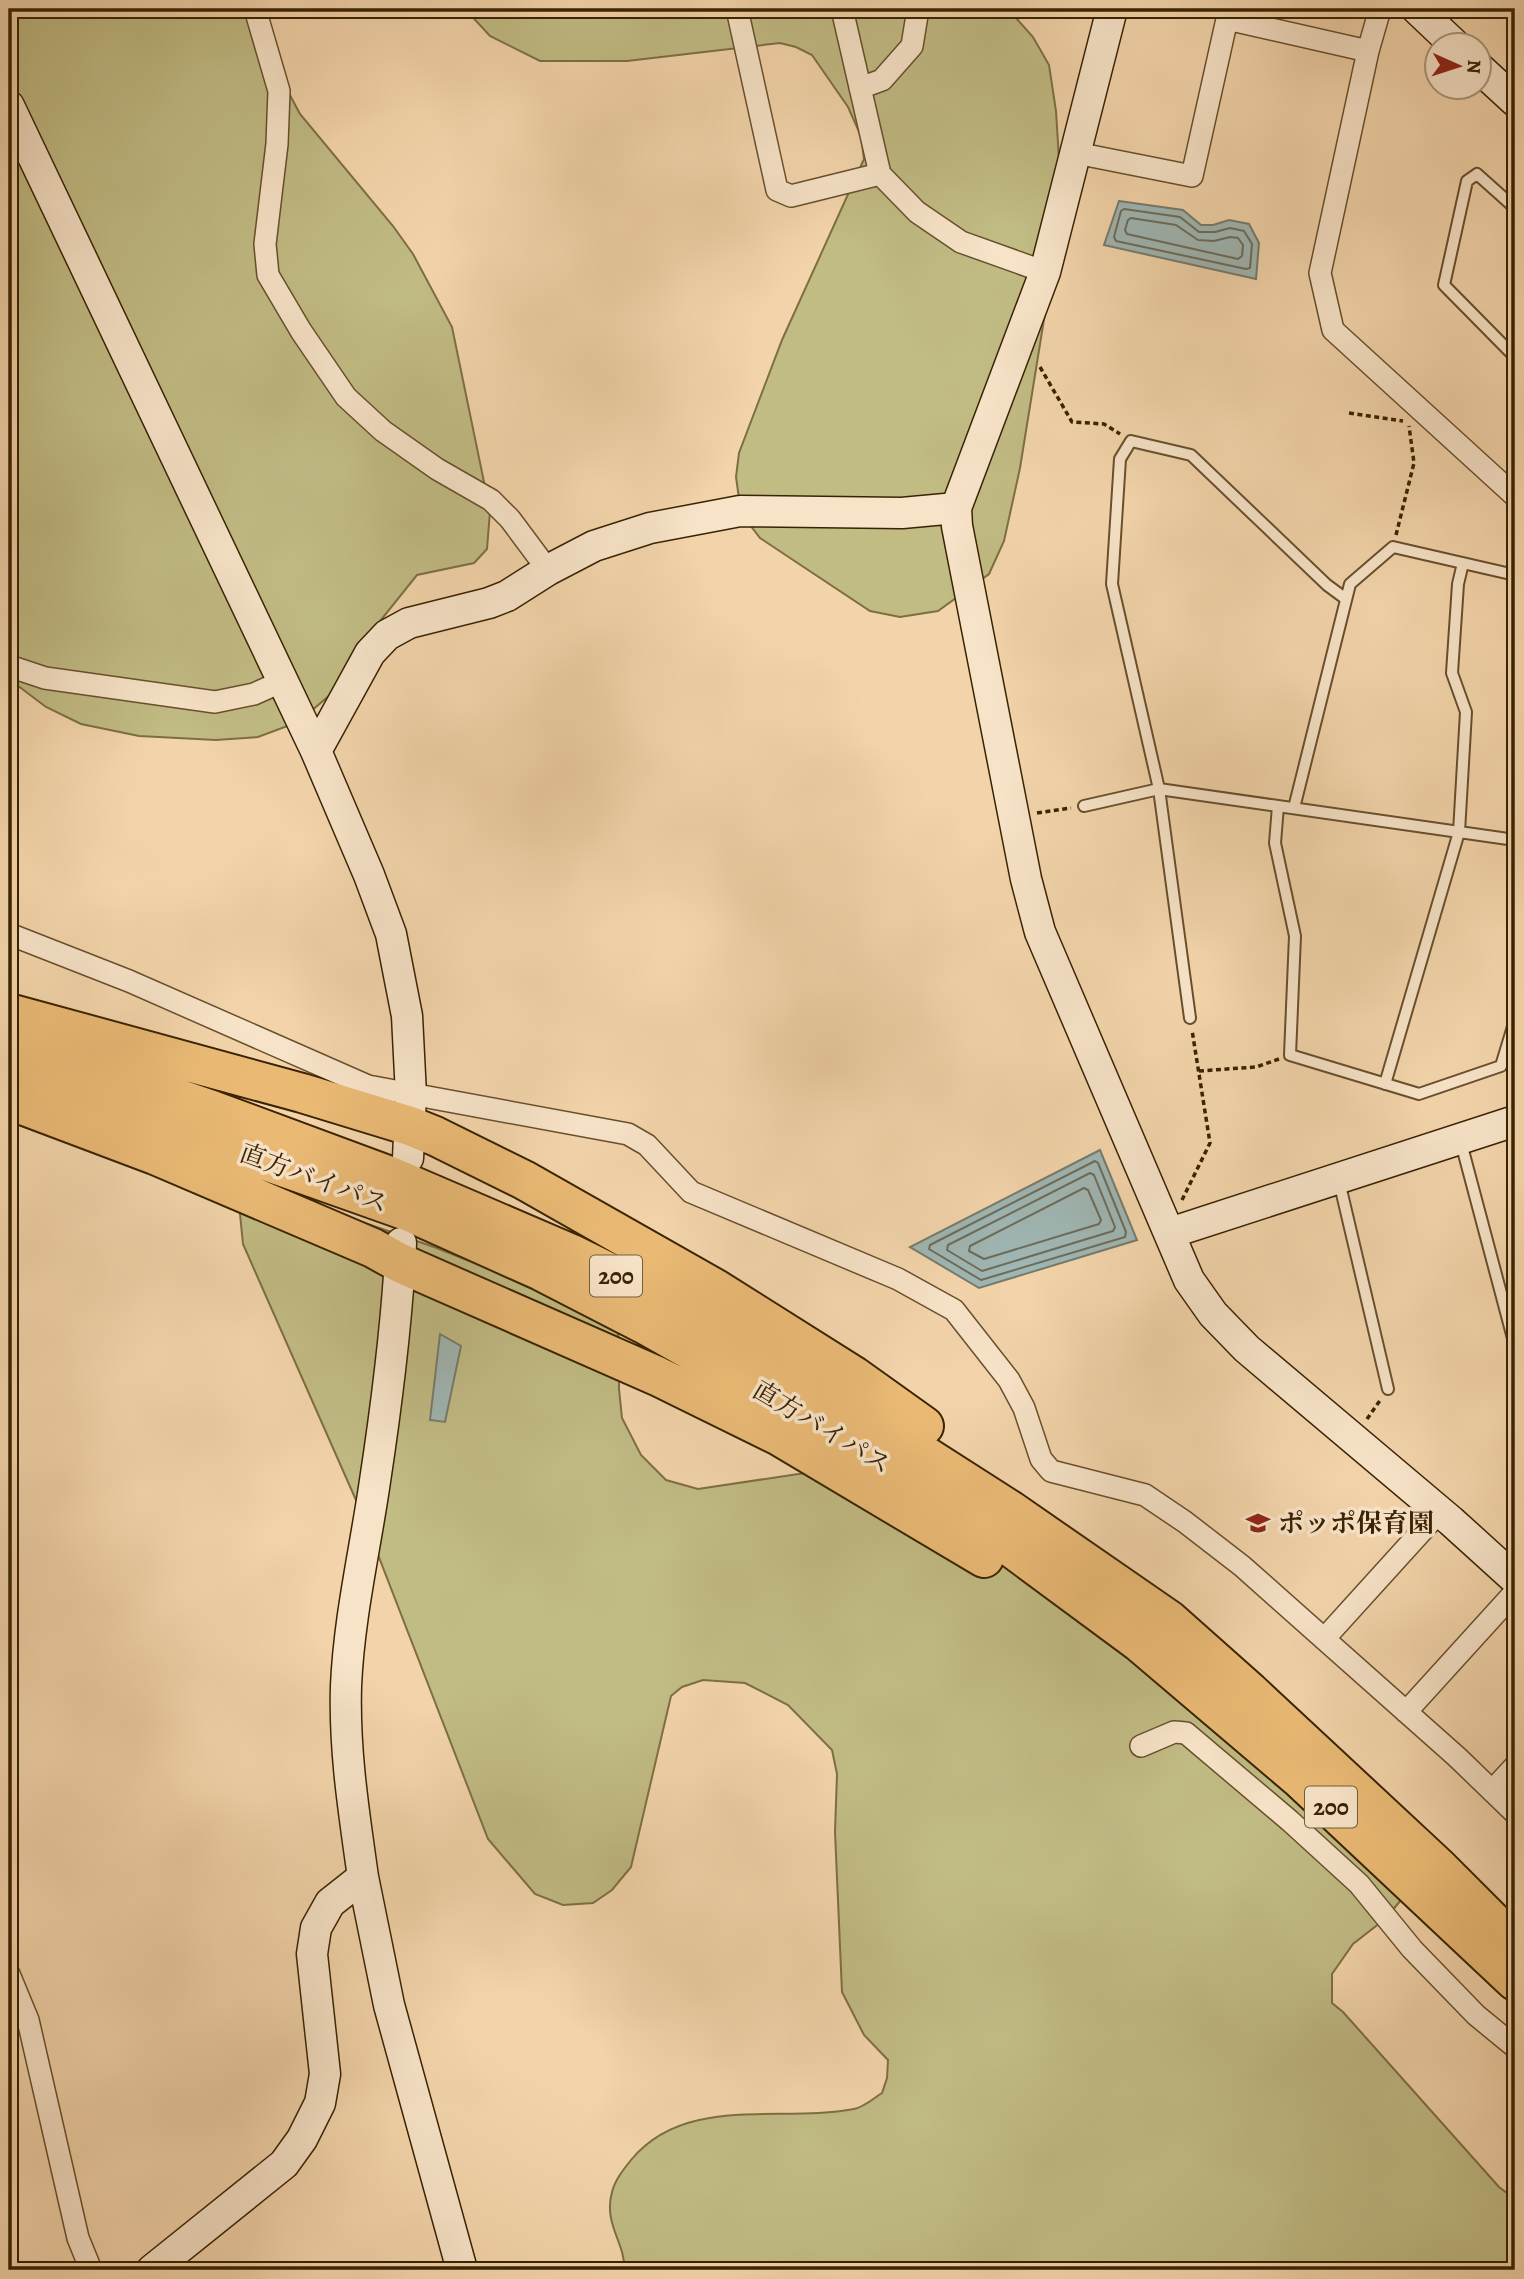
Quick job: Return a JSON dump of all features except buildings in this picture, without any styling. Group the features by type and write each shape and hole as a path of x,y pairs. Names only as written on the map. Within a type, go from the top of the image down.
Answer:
{"highway":[{"path":"9,1013 302,1093 410,1126 524,1180 716,1289 854,1376 1121,1570 1154,1631"},
{"name":"直方バイパス","path":"9,1041 212,1110 390,1176 575,1255 709,1322 874,1423 1010,1510 1154,1631 1299,1778 1515,1981"},
{"name":"直方バイパス","path":"9,1074 184,1132 407,1211 552,1277 644,1324 846,1438 993,1534 1250,1692 1438,1867 1515,1944"},
{"path":"9,1100 155,1156 373,1248 400,1253 779,1436 1082,1618 1154,1631"}],"street":[{"path":"255,9 279,91 277,144 265,244 268,275 301,331 346,397 383,431 437,469 491,500 510,519 548,570"},
{"path":"737,9 776,190 791,196 880,174"},
{"path":"842,9 880,174 917,212 961,242 1045,272"},
{"path":"860,88 882,80 912,46 918,9"},
{"path":"1112,9 1045,272 956,508 957,526 1026,879 1040,932 1174,1221 1189,1280 1213,1314 1247,1349 1440,1511 1515,1579"},
{"path":"1380,9 1368,51 1320,273 1333,330 1515,496"},
{"path":"1417,9 1441,32"},
{"path":"1076,153 1192,176 1228,14 1368,51"},
{"path":"1492,79 1515,101"},
{"path":"9,106 316,751 369,875 391,934 407,1016 410,1126"},
{"path":"316,751 370,653 387,635 408,623 507,596 548,570 594,546 650,528 740,511 902,513 956,508"},
{"path":"9,666 45,678 215,702 254,694 283,681"},
{"path":"9,934 130,981 368,1086 410,1126 628,1134 648,1145 691,1192 898,1279 954,1310 1009,1380 1024,1408 1041,1459 1051,1471 1145,1495 1185,1521 1242,1566 1515,1813"},
{"path":"1174,1221 1338,1179 1515,1121"},
{"path":"400,1253 393,1349 375,1482 349,1638 346,1761 363,1877 388,2005 462,2270"},
{"path":"1324,1639 1440,1511"},
{"path":"1406,1712 1515,1592"},
{"path":"1141,1746 1174,1732 1186,1733 1359,1884 1412,1949 1476,2015 1513,2040"},
{"path":"1492,1791 1515,1766"},
{"path":"152,2270 284,2164 303,2139 320,2103 325,2074 312,1954 316,1928 330,1903 363,1877"},
{"path":"9,1974 28,2020 78,2238 91,2270"}],"lane":[{"path":"1515,208 1478,174 1467,181 1444,285 1515,357"},
{"path":"1191,1018 1159,789 1112,584 1120,458 1131,441 1191,455 1327,585 1346,599"},
{"path":"1294,808 1350,584 1393,547 1515,575"},
{"path":"1385,1084 1460,832 1466,712 1452,673 1458,584 1463,563"},
{"path":"1084,806 1159,789 1515,840"},
{"path":"1278,806 1275,843 1295,936 1290,1055 1419,1094 1501,1066 1515,1020"},
{"path":"1460,1139 1515,1346"},
{"path":"1338,1179 1388,1389"}],"path":[{"path":"1040,367 1072,422 1104,424 1131,441"},
{"path":"1349,413 1408,422 1413,463 1393,547"},
{"path":"1014,816 1084,806"},
{"path":"1174,1221 1210,1143 1191,1018"},
{"path":"1199,1071 1256,1067 1290,1055"},
{"path":"1354,1439 1388,1389"}],"shaded area":[{"path":"9,9 244,9 300,114 413,254 452,327 490,511 487,549 474,563 417,575 372,631 337,689 298,722 258,737 216,740 139,736 81,724 46,707 9,679"},
{"path":"465,9 1008,9 1033,37 1049,65 1056,111 1060,175 1052,270 1020,468 1004,541 989,574 938,611 900,617 870,611 760,538 741,513 736,477 739,453 782,340 864,159 861,136 848,107 812,55 780,43 627,61 540,61 490,36"},
{"path":"296,1199 434,1247 607,1315 615,1324 619,1338 622,1418 641,1455 666,1480 698,1489 805,1473 906,1470 1407,1893 1385,1919 1353,1944 1332,1974 1332,2003 1499,2187 1515,2199 1515,2270 624,2270 622,2251 610,2214 612,2192 617,2179 631,2160 653,2139 678,2126 706,2119 735,2115 826,2113 854,2109 882,2093 887,2078 888,2060 864,2035 842,1992 835,1832 837,1774 832,1750 788,1705 745,1683 703,1680 682,1687 671,1696 631,1867 612,1890 593,1903 563,1905 535,1894 488,1839 363,1516 243,1244 240,1214 248,1206"}],"water":[{"path":"1119,201 1183,210 1201,225 1213,225 1229,220 1249,224 1259,243 1256,279 1104,245"},
{"path":"1100,1150 1137,1240 979,1288 910,1247"},
{"path":"440,1334 461,1346 445,1422 430,1420"}],"place":[{"name":"ポッポ保育園","path":"1258,1523"}]}
